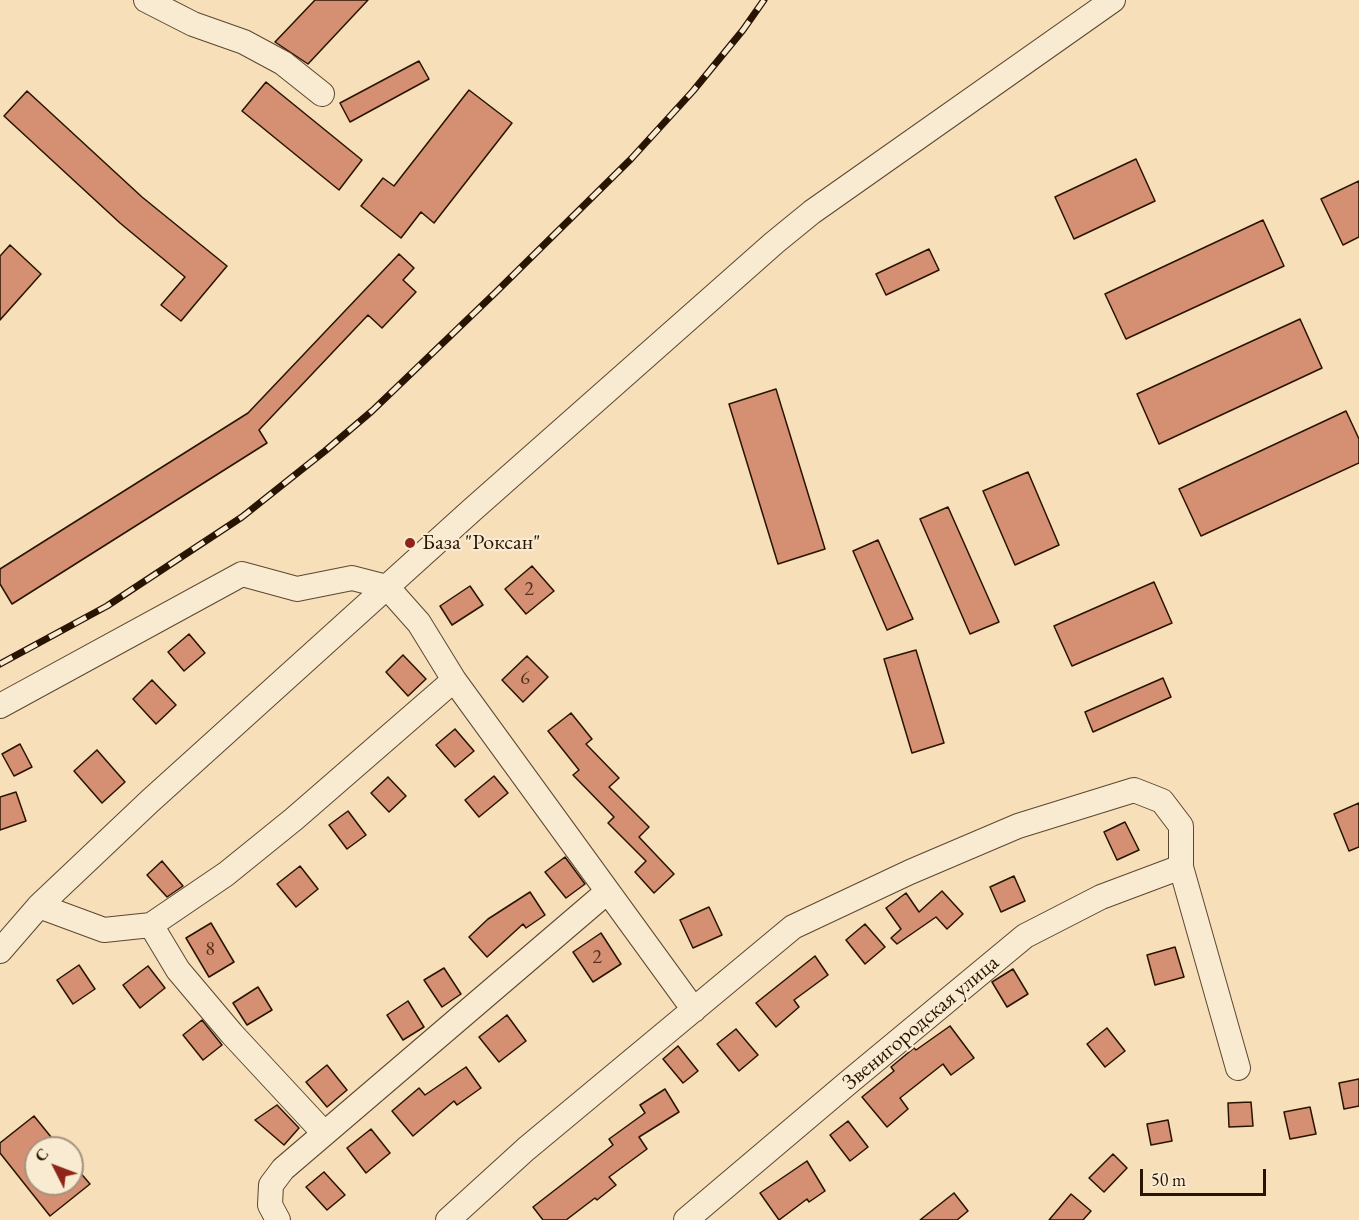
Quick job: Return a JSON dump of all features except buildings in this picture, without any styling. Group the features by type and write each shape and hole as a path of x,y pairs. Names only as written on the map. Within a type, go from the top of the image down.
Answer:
{"street":[{"path":"146,0 193,24 244,42 283,63 322,94"},
{"path":"0,951 39,906 150,801 387,587 782,237 812,212 1113,0"},
{"path":"0,706 242,574 297,589 352,578 387,587 419,623 454,680 694,1010"},
{"path":"39,906 104,930 151,925 226,874 294,819 454,680"},
{"path":"448,1220 526,1149 793,927 910,872 1018,826 1134,790 1162,801 1182,826 1181,867 1238,1068"},
{"name":"Звенигородская улица","path":"686,1220 1025,936 1101,897 1181,867"},
{"path":"278,1220 270,1205 271,1185 283,1169 607,892"},
{"path":"151,925 178,970 232,1034 324,1133"}],"railway":[{"path":"0,664 107,606 242,517 372,411 631,159 693,91 743,30 764,0"}],"place":[{"name":"База \"Роксан\"","path":"410,543"}]}
